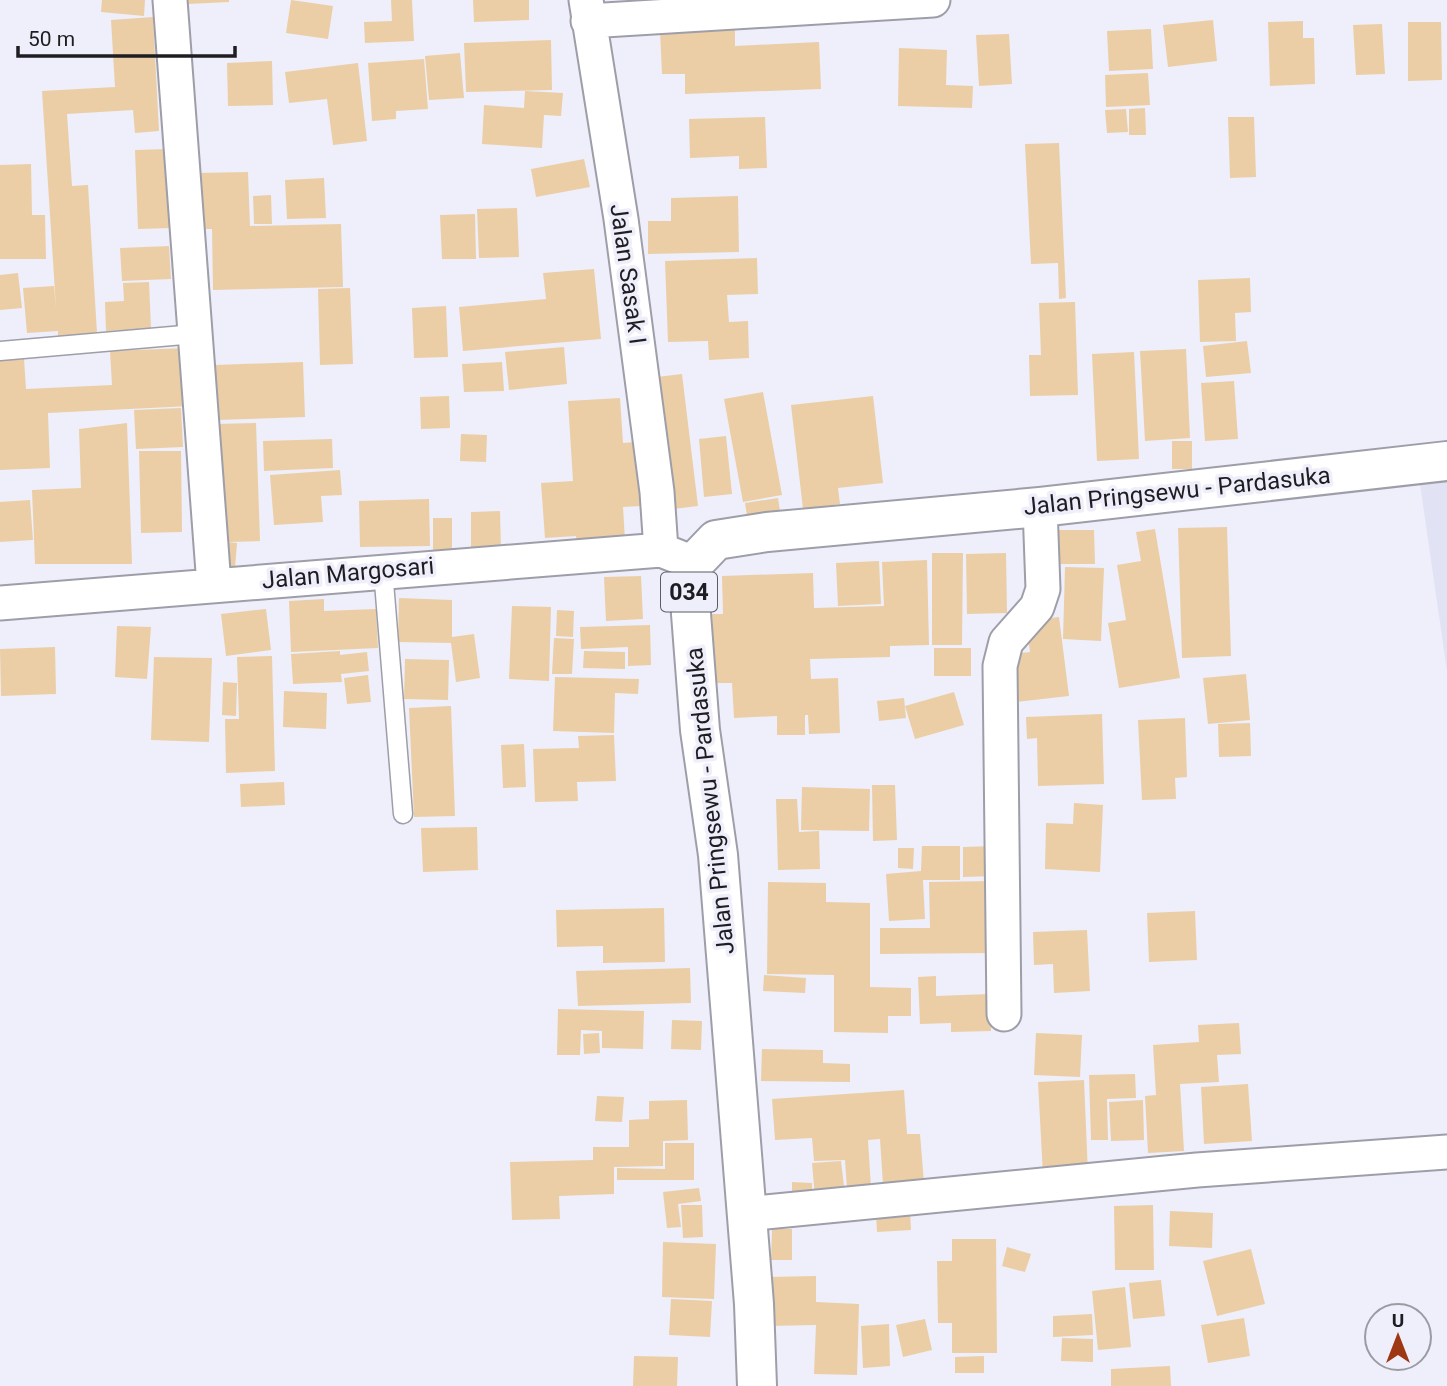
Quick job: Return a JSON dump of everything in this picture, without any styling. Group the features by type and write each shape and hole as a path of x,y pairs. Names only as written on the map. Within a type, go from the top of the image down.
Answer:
{"main road":[{"name":"Jalan Pringsewu - Pardasuka","path":"757,1386 754,1304 719,867 700,730 689,588 678,556 716,540 767,532 1040,507 1447,461"}],"street":[{"path":"170,0 214,585"},
{"path":"587,10 933,0"},
{"name":"Jalan Sasak I","path":"587,10 621,219 657,492 678,556"},
{"path":"1004,1014 1000,666 1006,642 1037,607 1043,589 1040,507"},
{"name":"Jalan Margosari","path":"0,603 383,570 624,555 678,556"},
{"path":"745,1213 1183,1171 1447,1152"}],"lane":[{"path":"0,351 195,334"},
{"path":"383,570 403,814"}],"shaded area":[{"path":"1447,481 1447,671 1420,484"}],"building":[{"path":"102,0 145,0 144,16 101,12"},
{"path":"188,0 229,0 229,2 188,4"},
{"path":"291,0 333,6 328,39 286,33"},
{"path":"391,0 412,0 414,41 365,43 364,22 392,21"},
{"path":"473,0 529,0 529,20 474,22"},
{"path":"153,17 159,131 135,133 133,110 67,114 72,186 88,185 97,333 58,336 58,331 27,333 23,288 54,286 56,308 42,91 115,87 111,20"},
{"path":"1213,20 1217,61 1168,67 1163,25"},
{"path":"1303,21 1303,38 1314,38 1315,84 1270,86 1268,22"},
{"path":"1408,22 1441,22 1442,80 1408,81"},
{"path":"1382,24 1385,74 1356,75 1353,25"},
{"path":"735,28 735,46 819,42 821,89 685,94 685,74 662,74 660,31"},
{"path":"1151,29 1153,69 1109,71 1107,31"},
{"path":"1009,34 1012,84 979,86 976,35"},
{"path":"551,40 552,90 466,92 464,43"},
{"path":"899,48 947,50 946,85 973,86 972,108 898,106"},
{"path":"460,53 464,98 429,100 425,56"},
{"path":"424,59 428,109 396,111 396,119 372,121 368,63"},
{"path":"272,61 273,105 228,106 227,63"},
{"path":"358,63 367,141 333,145 327,99 289,103 285,72"},
{"path":"1148,73 1150,105 1106,107 1105,75"},
{"path":"525,91 563,93 561,116 544,115 542,148 482,144 484,105 524,108"},
{"path":"1145,108 1146,135 1129,135 1129,109"},
{"path":"1126,109 1128,132 1107,133 1105,110"},
{"path":"765,117 767,168 739,169 739,156 690,158 689,119"},
{"path":"1228,117 1254,117 1256,177 1230,178"},
{"path":"1059,143 1066,298 1059,299 1058,263 1031,264 1025,144"},
{"path":"169,149 171,228 138,229 135,150"},
{"path":"584,159 590,187 536,197 531,169"},
{"path":"31,164 32,215 45,215 46,259 0,259 0,165"},
{"path":"248,172 250,226 341,224 343,287 213,290 212,229 198,229 197,173"},
{"path":"324,178 326,218 287,219 285,180"},
{"path":"271,195 272,224 254,224 253,196"},
{"path":"738,196 739,252 648,254 648,221 671,221 671,198"},
{"path":"517,208 519,257 479,258 477,209"},
{"path":"475,214 476,259 442,259 440,215"},
{"path":"169,246 171,279 122,281 120,248"},
{"path":"757,258 758,294 727,295 729,322 748,321 749,358 709,360 708,341 668,342 665,261"},
{"path":"594,269 601,339 463,351 459,307 546,299 543,273"},
{"path":"18,273 22,308 0,310 0,275"},
{"path":"1250,278 1251,312 1235,313 1236,341 1200,342 1198,280"},
{"path":"149,282 151,329 106,331 105,302 124,301 123,283"},
{"path":"350,288 353,364 320,365 318,289"},
{"path":"1075,302 1078,395 1030,396 1029,355 1041,355 1039,303"},
{"path":"446,306 448,357 414,358 412,308"},
{"path":"1247,341 1251,373 1206,377 1203,346"},
{"path":"564,347 567,384 509,390 505,352"},
{"path":"187,348 190,406 48,413 50,468 0,470 0,360 24,359 26,389 112,385 110,351"},
{"path":"1186,349 1190,438 1145,441 1140,351"},
{"path":"1134,352 1139,459 1097,461 1092,354"},
{"path":"303,362 305,417 217,420 215,365"},
{"path":"502,362 504,391 464,392 462,364"},
{"path":"682,374 698,506 673,509 657,377"},
{"path":"1234,381 1238,439 1205,441 1201,383"},
{"path":"763,392 782,495 743,502 724,399"},
{"path":"449,396 450,428 421,429 420,397"},
{"path":"873,396 883,483 838,488 840,504 803,509 791,405"},
{"path":"620,398 623,443 636,442 640,506 623,507 625,540 577,544 576,536 545,538 541,483 573,481 568,401"},
{"path":"181,408 183,447 136,449 134,410"},
{"path":"127,423 132,564 35,564 32,490 81,488 79,429"},
{"path":"256,423 260,541 228,542 237,543 235,568 224,568 215,424"},
{"path":"461,434 487,435 486,462 460,461"},
{"path":"726,436 732,494 704,497 699,439"},
{"path":"332,439 333,468 264,471 263,441"},
{"path":"1172,441 1192,441 1192,469 1172,469"},
{"path":"139,451 181,451 182,532 141,533"},
{"path":"340,470 342,495 321,496 323,522 274,525 270,475"},
{"path":"778,498 781,517 748,522 745,503"},
{"path":"429,499 430,546 360,547 359,501"},
{"path":"30,500 33,540 0,542 0,502"},
{"path":"500,511 501,551 471,551 471,512"},
{"path":"433,518 452,518 452,556 433,556"},
{"path":"1227,527 1231,656 1182,658 1178,528"},
{"path":"1155,529 1180,678 1119,688 1108,623 1126,620 1117,565 1141,561 1136,532"},
{"path":"1053,530 1094,530 1095,564 1054,564"},
{"path":"932,553 963,553 962,645 932,645"},
{"path":"1006,553 1007,613 967,614 966,554"},
{"path":"927,560 929,645 890,646 890,657 810,659 811,679 838,678 840,733 809,734 808,715 805,715 805,735 777,735 777,716 734,718 732,683 714,683 712,614 723,614 722,576 813,573 814,608 884,606 882,562"},
{"path":"879,561 881,604 838,606 836,563"},
{"path":"1065,567 1104,568 1101,641 1063,639"},
{"path":"641,576 643,619 606,621 604,577"},
{"path":"399,598 452,600 452,637 474,634 480,678 456,682 451,643 398,642"},
{"path":"324,599 324,611 376,609 378,648 291,652 289,601"},
{"path":"512,606 551,607 549,681 509,679"},
{"path":"266,609 271,650 226,656 221,614"},
{"path":"557,610 574,611 573,637 556,636"},
{"path":"1059,617 1069,696 1016,702 1011,654 1030,652 1026,621"},
{"path":"650,625 651,665 628,666 628,647 581,649 580,627"},
{"path":"117,626 151,627 147,679 115,677"},
{"path":"554,638 574,639 572,674 552,674"},
{"path":"55,647 56,694 1,696 0,649"},
{"path":"934,648 971,648 971,676 934,676"},
{"path":"340,651 340,655 367,652 369,671 341,674 342,682 293,684 291,654"},
{"path":"584,651 625,652 625,669 583,668"},
{"path":"272,656 275,771 226,773 225,719 239,719 237,657"},
{"path":"154,657 212,658 209,742 151,740"},
{"path":"405,659 449,660 448,700 404,699"},
{"path":"1246,674 1250,720 1208,724 1203,678"},
{"path":"368,675 371,702 347,704 344,678"},
{"path":"555,677 639,679 638,694 615,693 614,733 553,731"},
{"path":"223,682 237,683 236,716 222,715"},
{"path":"284,691 327,693 326,729 283,727"},
{"path":"954,692 964,725 915,739 905,706"},
{"path":"904,698 906,718 879,721 877,701"},
{"path":"451,706 455,816 414,817 409,708"},
{"path":"1102,714 1104,784 1038,786 1037,738 1027,739 1026,717"},
{"path":"1185,718 1187,777 1175,778 1176,799 1142,800 1138,720"},
{"path":"1250,723 1251,756 1219,757 1218,724"},
{"path":"614,735 616,781 577,782 578,801 535,802 533,749 579,748 578,736"},
{"path":"524,744 526,787 503,788 501,745"},
{"path":"284,782 285,805 241,807 240,784"},
{"path":"872,785 895,785 897,840 873,841"},
{"path":"802,787 870,789 869,831 801,830"},
{"path":"776,799 797,799 799,832 819,831 820,869 778,870"},
{"path":"1074,803 1103,805 1100,872 1045,869 1046,823 1073,824"},
{"path":"477,827 478,870 423,872 421,828"},
{"path":"922,846 960,846 960,880 923,880 925,919 889,921 886,874 921,871"},
{"path":"996,846 996,876 963,877 963,847"},
{"path":"898,848 914,848 913,869 898,868"},
{"path":"992,881 993,953 880,954 880,928 930,928 929,882"},
{"path":"768,882 826,883 826,902 870,903 870,987 911,988 911,1016 888,1016 888,1033 834,1032 834,975 767,974"},
{"path":"664,908 665,962 603,963 603,946 557,947 556,910"},
{"path":"1195,911 1197,960 1149,962 1147,913"},
{"path":"1087,930 1090,991 1054,993 1053,964 1034,965 1033,932"},
{"path":"690,968 691,1003 578,1006 576,971"},
{"path":"764,975 806,978 805,993 763,991"},
{"path":"936,976 936,996 990,994 991,1031 951,1032 951,1023 920,1024 918,977"},
{"path":"558,1009 644,1011 643,1049 602,1048 602,1031 581,1030 580,1055 557,1055"},
{"path":"672,1020 702,1021 701,1050 671,1049"},
{"path":"1239,1023 1241,1054 1217,1055 1219,1082 1180,1084 1184,1151 1148,1153 1145,1096 1156,1095 1153,1045 1199,1042 1198,1025"},
{"path":"599,1033 600,1053 584,1054 583,1034"},
{"path":"1036,1033 1082,1035 1080,1077 1034,1075"},
{"path":"762,1049 823,1050 823,1063 850,1064 850,1082 761,1081"},
{"path":"1135,1074 1136,1098 1107,1099 1108,1140 1091,1140 1089,1075"},
{"path":"1084,1080 1088,1174 1043,1175 1038,1082"},
{"path":"1248,1084 1252,1141 1204,1144 1201,1087"},
{"path":"904,1090 907,1134 920,1134 924,1183 883,1185 880,1139 868,1140 871,1188 847,1189 845,1160 814,1161 812,1138 775,1140 772,1099"},
{"path":"597,1096 624,1097 622,1122 595,1121"},
{"path":"687,1100 688,1140 663,1141 663,1166 614,1167 614,1194 559,1196 560,1219 512,1220 510,1162 593,1160 593,1147 629,1147 629,1120 649,1119 649,1101"},
{"path":"1143,1100 1144,1140 1111,1141 1109,1102"},
{"path":"665,1143 694,1143 694,1180 617,1180 617,1168 665,1169"},
{"path":"841,1161 845,1195 815,1198 812,1163"},
{"path":"792,1182 812,1183 812,1203 792,1202"},
{"path":"699,1188 701,1201 678,1204 681,1227 667,1228 663,1192"},
{"path":"681,1205 702,1205 703,1237 683,1238"},
{"path":"1153,1205 1154,1270 1115,1270 1114,1206"},
{"path":"1170,1211 1213,1213 1212,1248 1169,1246"},
{"path":"910,1212 911,1230 877,1232 876,1214"},
{"path":"772,1229 792,1229 792,1260 771,1260"},
{"path":"952,1239 996,1239 997,1353 952,1353 952,1323 938,1323 937,1261 952,1261"},
{"path":"663,1242 716,1244 714,1299 662,1297"},
{"path":"1007,1247 1031,1254 1025,1272 1002,1266"},
{"path":"1251,1249 1265,1304 1217,1316 1203,1261"},
{"path":"816,1276 816,1302 859,1304 857,1375 814,1374 816,1325 769,1326 768,1277"},
{"path":"1161,1280 1165,1316 1133,1319 1129,1283"},
{"path":"1125,1287 1131,1347 1098,1350 1092,1291"},
{"path":"671,1299 712,1301 710,1337 669,1335"},
{"path":"1092,1314 1093,1335 1053,1337 1053,1316"},
{"path":"1244,1318 1250,1356 1208,1363 1201,1325"},
{"path":"925,1319 932,1350 903,1357 896,1325"},
{"path":"889,1324 890,1366 863,1368 861,1326"},
{"path":"1062,1338 1093,1339 1093,1362 1061,1361"},
{"path":"634,1356 678,1357 677,1386 633,1386"},
{"path":"984,1356 984,1373 955,1373 955,1357"},
{"path":"1170,1366 1171,1386 1111,1386 1111,1369"}]}
